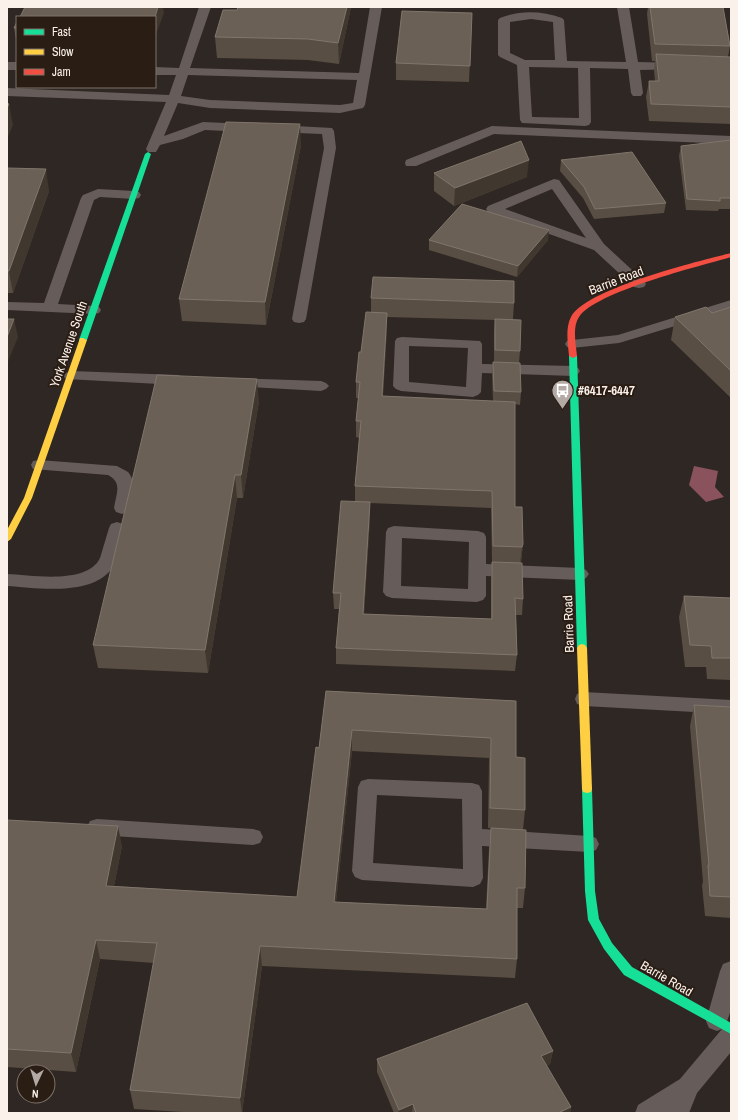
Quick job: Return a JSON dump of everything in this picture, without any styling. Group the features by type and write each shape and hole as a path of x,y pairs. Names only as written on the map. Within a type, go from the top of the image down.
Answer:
{"street":[{"name":"York Avenue South","path":"7,539 28,498 148,154"},
{"name":"Barrie Road","path":"726,1028 628,971 608,946 594,920 590,891 572,333 575,316 590,302 611,292 731,255"}],"lane":[{"path":"148,154 156,142 174,99 205,7"},
{"path":"7,92 174,99 210,104 340,109 359,105 376,7"},
{"path":"623,7 626,32 634,66 638,93"},
{"path":"561,64 558,20 550,17 512,16 504,20 504,55 523,63 584,65 686,67"},
{"path":"523,63 526,120 585,122 584,65"},
{"path":"156,71 364,77"},
{"path":"156,142 179,136 203,126 328,131 330,148 300,319"},
{"path":"411,163 492,130 731,140"},
{"path":"599,247 493,209 554,183 599,247 639,284"},
{"path":"50,308 88,198 98,193 134,195"},
{"path":"572,344 619,339 731,304"},
{"path":"7,306 94,310"},
{"path":"402,341 475,344 475,368 473,392 401,386 402,341"},
{"path":"475,368 573,371"},
{"path":"71,376 196,381"},
{"path":"219,382 321,386"},
{"path":"39,465 75,466 111,470 122,476 126,486 122,508"},
{"path":"7,580 62,582 80,581 97,573 104,565 117,528"},
{"path":"394,532 478,537 477,570 478,596 392,592 394,532"},
{"path":"477,570 580,574"},
{"path":"584,699 731,707"},
{"path":"368,787 472,791 472,838 473,878 362,871 368,787"},
{"path":"78,826 253,837"},
{"path":"472,838 589,844"},
{"path":"678,1113 688,1088 726,1028 731,971"},
{"path":"646,1113 688,1088"}],"shaded area":[{"path":"694,466 718,471 715,487 724,497 706,502 689,485"}],"building":[{"path":"25,7 158,7 155,16 20,16"},
{"path":"238,7 347,7 338,43 308,39 215,37 223,10 237,10"},
{"path":"650,7 723,7 730,46 655,44"},
{"path":"402,11 472,13 470,66 396,63"},
{"path":"656,54 731,57 731,107 651,104 649,81 659,81"},
{"path":"226,122 300,124 265,302 179,299"},
{"path":"731,140 731,198 720,198 720,201 687,199 681,146"},
{"path":"521,141 529,160 455,188 434,173"},
{"path":"632,152 666,203 595,209 584,187 561,160"},
{"path":"7,168 46,169 9,271 7,271"},
{"path":"462,204 549,230 518,266 429,240"},
{"path":"373,277 514,281 514,303 371,298"},
{"path":"706,307 712,313 731,307 731,371 675,317"},
{"path":"366,312 387,313 382,396 515,402 515,507 522,507 522,547 493,546 492,491 355,486 361,421 356,421 360,382 356,382 359,352 361,352"},
{"path":"7,319 14,319 7,337"},
{"path":"495,319 521,320 520,351 495,350"},
{"path":"493,362 520,363 521,392 494,391"},
{"path":"157,375 257,379 241,475 235,475 205,650 93,645"},
{"path":"341,501 370,502 363,614 492,619 492,562 522,563 523,599 515,598 517,655 336,648 341,593 333,593"},
{"path":"684,596 731,598 731,658 712,658 711,646 690,645"},
{"path":"326,691 516,701 516,757 525,758 525,810 490,808 491,738 352,730 334,902 487,909 491,828 526,830 525,888 517,888 517,959 260,946 240,1098 130,1090 157,943 96,940 71,1053 7,1049 7,820 118,826 106,886 297,897 316,747 319,748"},
{"path":"694,705 731,707 731,897 710,896 709,865"},
{"path":"527,1003 553,1051 541,1056 571,1107 558,1113 416,1113 413,1104 399,1110 377,1059"}],"traffic: fast":[{"path":"83,340 148,154"},
{"path":"573,356 582,648"},
{"path":"587,789 590,891 594,920 608,946 628,971 731,1029"}],"traffic: slow":[{"path":"7,539 28,498 83,340"},
{"path":"582,648 587,789"}],"traffic: jam":[{"path":"573,356 573,320 584,307 600,298 647,280 731,255"}],"place":[{"name":"#6417-6447","path":"563,410"}]}
